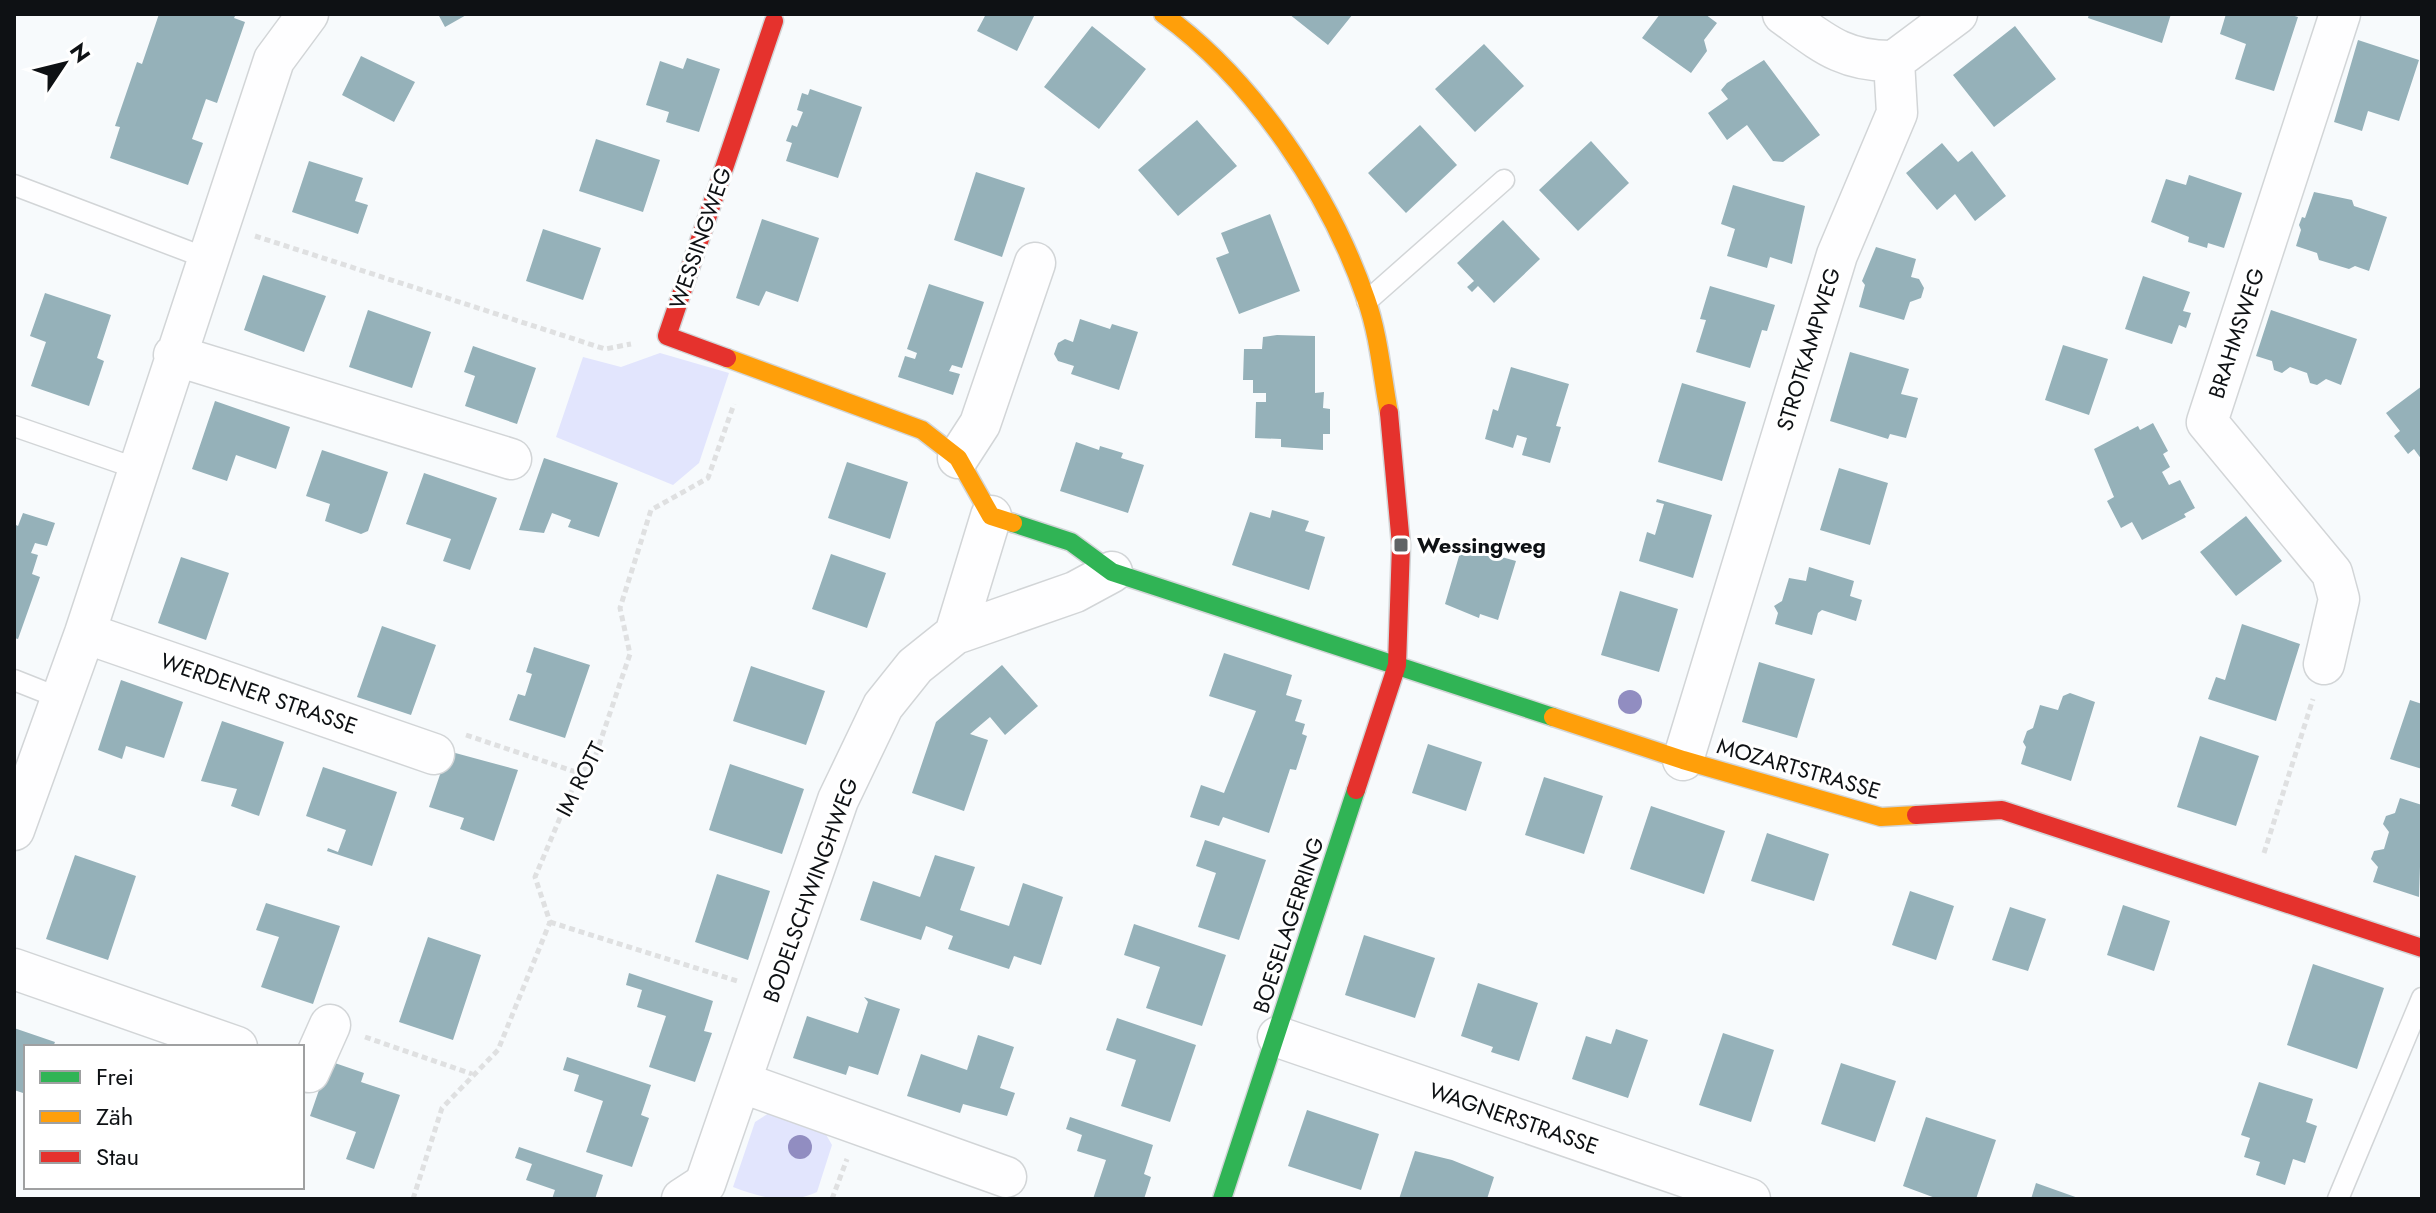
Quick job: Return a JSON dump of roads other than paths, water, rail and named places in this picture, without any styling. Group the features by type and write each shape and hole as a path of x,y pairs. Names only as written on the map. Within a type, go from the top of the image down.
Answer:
{"street":[{"path":"14,830 85,633 174,355 274,60 308,14"},
{"path":"1783,14 1836,52 1865,61 1894,61 1957,14"},
{"name":"BRAHMSWEG","path":"2324,664 2339,599 2332,573 2207,422 2340,14"},
{"name":"WESSINGWEG","path":"774,21 667,336 922,430 958,458 991,516"},
{"path":"955,634 991,516 1071,542 1112,572 1397,665 1401,545 1393,445 1367,301 1326,204 1249,95 1188,21"},
{"name":"STROTKAMPWEG","path":"1683,760 1837,255 1897,113 1894,61"},
{"path":"958,458 980,424 1035,263"},
{"path":"174,355 511,459"},
{"name":"BODELSCHWINGHWEG","path":"682,1199 705,1184 743,1083 838,800 883,706 915,666 955,634 1075,592 1112,572"},
{"name":"WERDENER STRASSE","path":"85,633 434,754"},
{"name":"MOZARTSTRASSE","path":"1397,665 1683,760 1881,817 2002,810 2422,948"},
{"name":"BOESELAGERRING","path":"1222,1199 1278,1037 1397,665"},
{"path":"14,969 231,1045"},
{"path":"304,1071 309,1072 330,1025"},
{"name":"WAGNERSTRASSE","path":"1278,1037 1750,1199"},
{"path":"743,1083 1006,1177"}],"lane":[{"path":"1367,301 1504,180"},
{"path":"14,185 212,240"},
{"path":"14,426 138,469"},
{"path":"14,680 62,699"},
{"path":"2338,1199 2422,998"}],"place":[{"name":"Wessingweg","path":"1401,545"}]}
